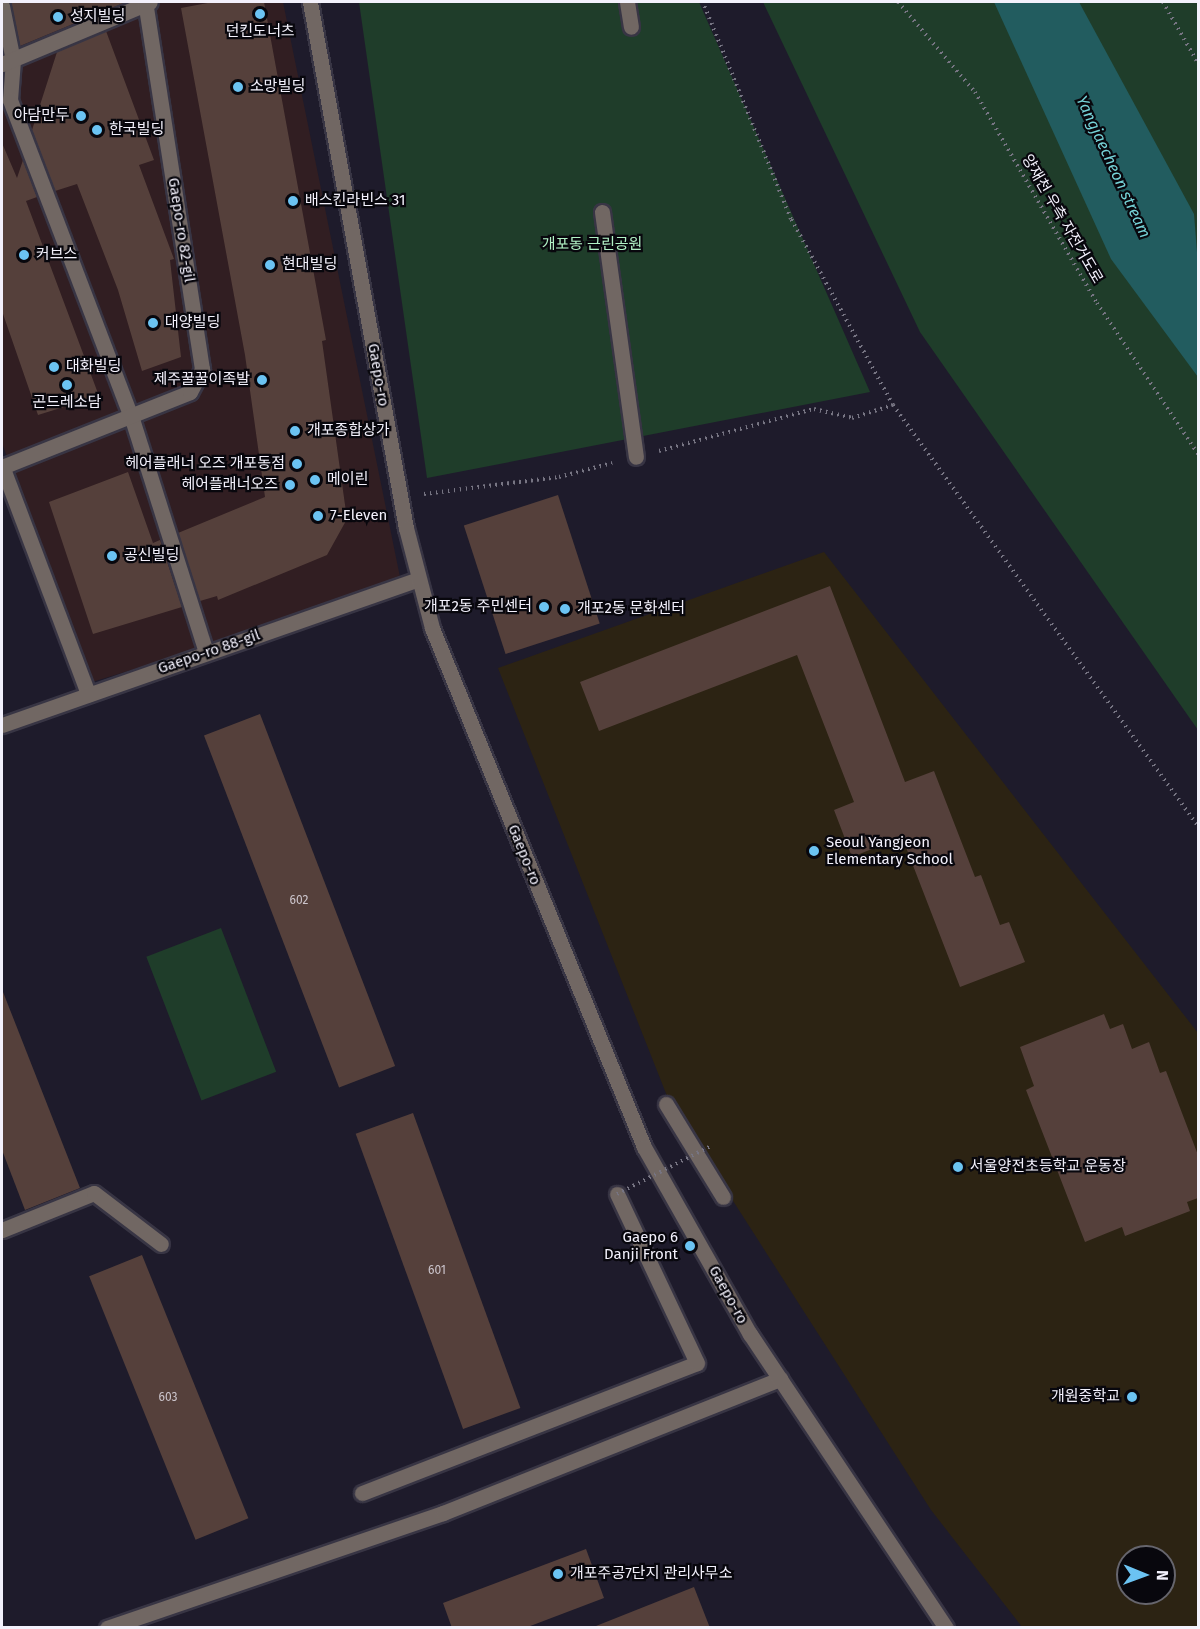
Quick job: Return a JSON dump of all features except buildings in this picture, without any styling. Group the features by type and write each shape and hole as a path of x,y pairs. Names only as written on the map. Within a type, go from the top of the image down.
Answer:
{"street":[{"path":"7,62 147,2"},
{"name":"Gaepo-ro 82-gil","path":"2,467 132,419 190,392 202,369 147,2"},
{"name":"Gaepo-ro","path":"310,2 416,580 440,649 644,1147 750,1334 946,1628"},
{"path":"627,2 631,27"},
{"path":"2,6 10,100 132,419 206,652"},
{"path":"602,212 636,457"},
{"path":"2,467 88,694"},
{"name":"Gaepo-ro 88-gil","path":"2,725 416,580"},
{"path":"666,1104 694,1155 723,1197"},
{"path":"2,1230 94,1193 161,1244"},
{"path":"362,1493 697,1363 617,1194"},
{"path":"107,1628 443,1514 780,1379"}],"path":[{"path":"703,2 792,219 893,405 1198,826"},
{"name":"양재천 우측 자전거도로","path":"898,2 975,92 1097,303 1198,454"},
{"path":"1163,2 1198,63"},
{"path":"423,495 559,477 814,410 852,418 893,405"},
{"path":"617,1194 711,1146"}],"shaded area":[{"path":"2,2 283,2 400,577 206,647 89,683 2,443"},
{"name":"Seoul Yangjeon Elementary School","path":"824,552 1198,1033 1198,1627 1022,1627 931,1510 669,1101 498,668"}],"green space":[{"name":"개포동 근린공원","path":"359,2 699,2 870,392 427,478"},
{"path":"763,2 1198,2 1198,730 920,332"},
{"path":"221,928 276,1072 202,1100 146,957"}],"water":[{"name":"Yangjaecheon stream","path":"994,2 1079,2 1194,214 1198,265 1198,377 1111,259"}],"place":[{"name":"던킨도너츠","path":"260,14"},
{"name":"성지빌딩","path":"58,17"},
{"name":"소망빌딩","path":"238,87"},
{"name":"아담만두","path":"81,116"},
{"name":"한국빌딩","path":"97,130"},
{"name":"배스킨라빈스 31","path":"293,201"},
{"name":"커브스","path":"24,255"},
{"name":"현대빌딩","path":"270,265"},
{"name":"대양빌딩","path":"153,323"},
{"name":"대화빌딩","path":"54,367"},
{"name":"제주꿀꿀이족발","path":"262,380"},
{"name":"곤드레소담","path":"67,385"},
{"name":"개포종합상가","path":"295,431"},
{"name":"헤어플래너 오즈 개포동점","path":"297,464"},
{"name":"메이린","path":"315,480"},
{"name":"헤어플래너오즈","path":"290,485"},
{"name":"7-Eleven","path":"318,516"},
{"name":"공신빌딩","path":"112,556"},
{"name":"개포2동 주민센터","path":"544,607"},
{"name":"개포2동 문화센터","path":"565,609"},
{"name":"Seoul Yangjeon Elementary School","path":"814,851"},
{"name":"서울양전초등학교 운동장","path":"958,1167"},
{"name":"Gaepo 6 Danji Front","path":"690,1246"},
{"name":"개원중학교","path":"1132,1397"},
{"name":"개포주공7단지 관리사무소","path":"558,1574"}]}
